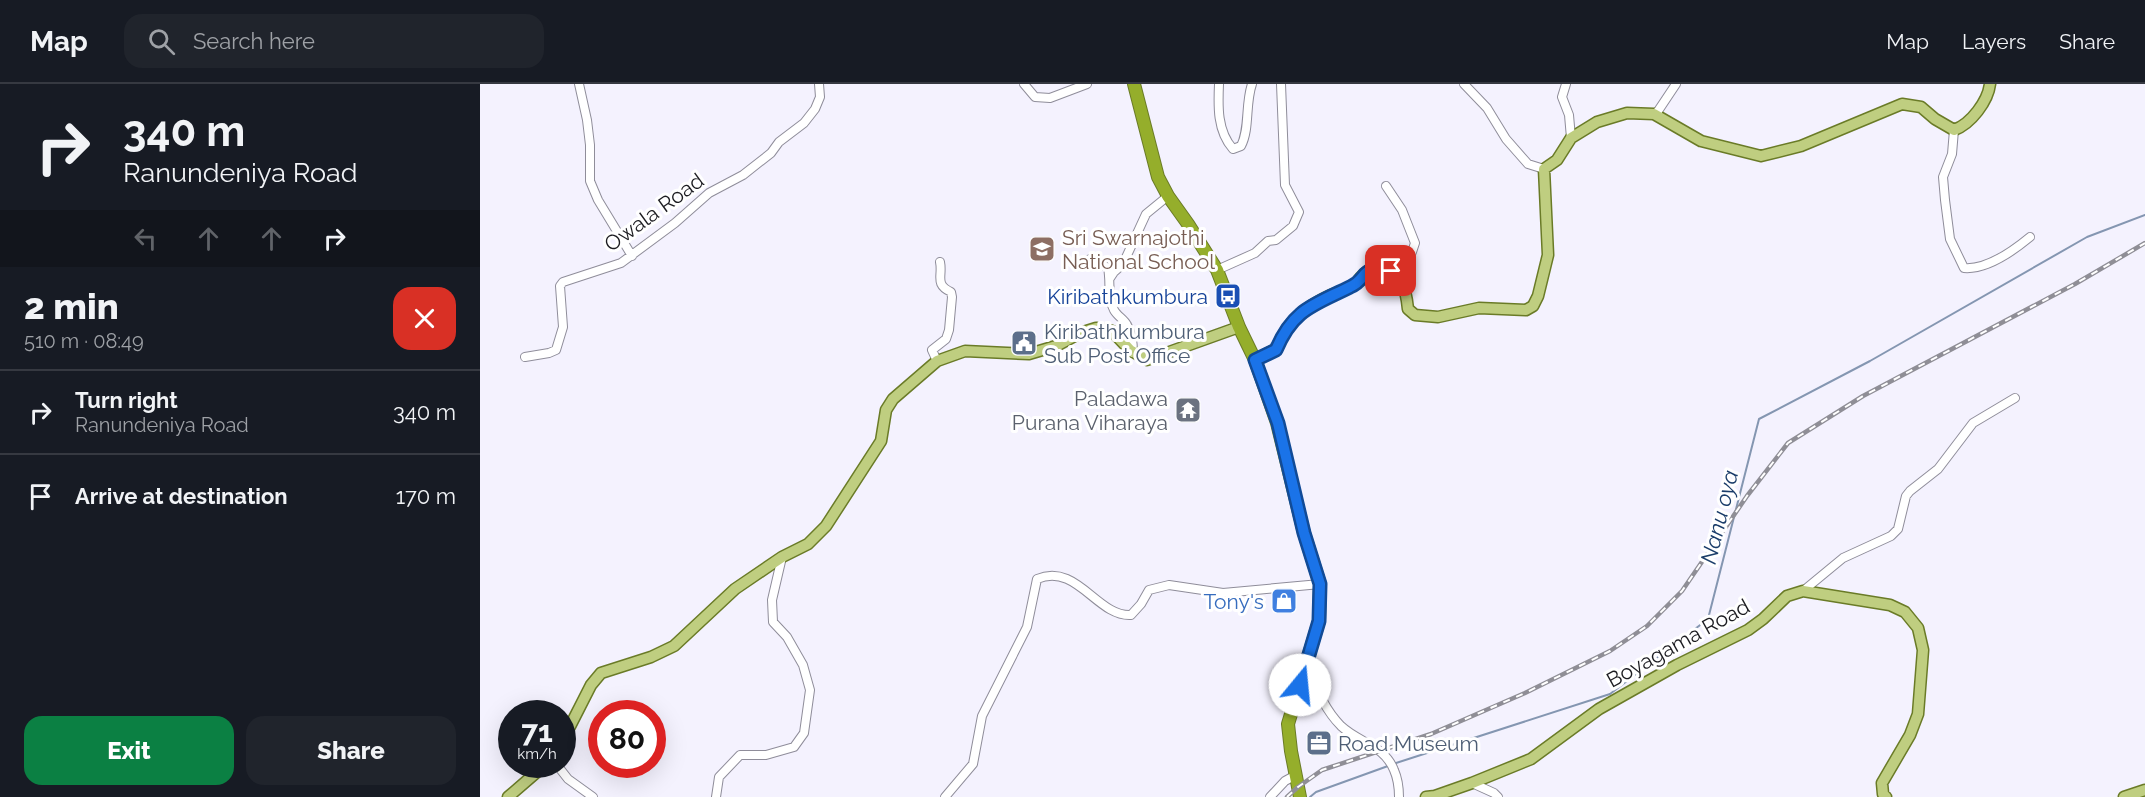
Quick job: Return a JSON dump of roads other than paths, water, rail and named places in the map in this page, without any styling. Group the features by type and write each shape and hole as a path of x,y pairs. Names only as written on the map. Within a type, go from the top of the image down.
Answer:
{"highway":[{"path":"1134,84 1158,177 1217,270 1239,327 1255,360 1278,423 1304,533 1320,584 1319,621 1288,724 1300,797"}],"main road":[{"path":"1255,360 1276,350 1285,330 1296,317 1317,302 1353,286 1372,269 1391,271 1406,288 1407,309 1415,315 1438,317 1479,308 1526,310 1533,306 1538,296 1548,255 1544,169 1557,160 1571,138 1597,122 1627,113 1654,114 1701,141 1761,156 1801,146 1902,104 1921,107 1935,119 1954,129 1972,117 1989,90 1990,84"},
{"path":"576,714 591,685 601,673 651,657 674,646 735,589 782,557 808,544 826,526 880,441 885,410 893,399 937,361 965,351 1029,354 1056,346 1080,333 1096,328 1112,331 1129,349 1147,360 1239,327"},
{"path":"1803,591 1890,605 1905,612 1918,628 1923,650 1918,714 1910,735 1881,783 1883,794 1886,797"},
{"name":"Boyagama Road","path":"1426,797 1472,783 1531,759 1599,709 1677,665 1748,630 1787,596 1803,591"},
{"path":"508,797 530,778"},
{"path":"2124,797 2145,790"}],"street":[{"path":"579,84 589,137 590,181 598,200 632,256"},
{"name":"Owala Road","path":"525,357 556,350 563,327 560,286 563,282 621,263 675,223 709,193 743,174 771,153 779,142 804,123 815,109 820,97 819,84"},
{"path":"1024,84 1035,97 1050,98 1087,84"},
{"path":"1219,84 1218,111 1227,143 1233,149 1241,146 1244,140 1247,102 1252,84"},
{"path":"1217,270 1255,252 1268,241 1276,240 1293,226 1299,212 1285,185 1281,84"},
{"path":"1464,84 1487,108 1506,139 1528,164 1544,169"},
{"path":"1566,84 1562,97 1569,115 1571,138"},
{"path":"1654,114 1676,84"},
{"path":"1954,129 1952,154 1943,177 1950,239 1964,268 1972,269 1998,258 2017,248 2030,237"},
{"path":"1386,186 1402,210 1415,243 1412,252 1391,271"},
{"path":"1129,349 1133,339 1127,325 1114,310 1109,294 1112,275 1123,264 1146,214 1168,196"},
{"path":"1090,259 1108,268 1112,275"},
{"path":"937,361 932,350 946,339 952,297 951,292 943,289 940,282 940,262"},
{"path":"1803,591 1843,558 1891,536 1898,528 1906,496 1910,491 1938,469 1973,423 2015,398"},
{"path":"716,797 718,777 740,755 766,755 794,747 804,733 810,690 803,665 787,637 773,622 772,600 782,557"},
{"path":"945,797 973,764 982,716 1027,627 1037,579 1049,574 1065,578 1120,615 1131,615 1149,590 1169,585 1223,592 1320,584"},
{"path":"1307,666 1321,701 1342,727 1380,750 1390,761 1400,786 1399,797"},
{"path":"1270,797 1278,787 1296,775"},
{"path":"568,778 593,797"},
{"path":"1472,783 1498,797"}],"waterway":[{"name":"Nanu oya","path":"1393,764 1610,694 1708,619 1759,419 1870,361 2087,237 2145,215"},
{"name":"Nanu oya","path":"1310,797 1316,792 1388,766"}],"railway":[{"path":"1287,797 1322,770 1431,734 1525,693 1610,651 1647,626 1682,591 1747,496 1788,443 1863,396 2075,284 2145,243"}],"place":[{"name":"Sri Swarnajothi National School","path":"1042,249"},
{"name":"Kiribathkumbura","path":"1228,296"},
{"name":"Kiribathkumbura Sub Post Office","path":"1024,343"},
{"name":"Paladawa Purana Viharaya","path":"1188,410"},
{"name":"Tony's","path":"1284,601"},
{"name":"Road Museum","path":"1319,743"}]}
